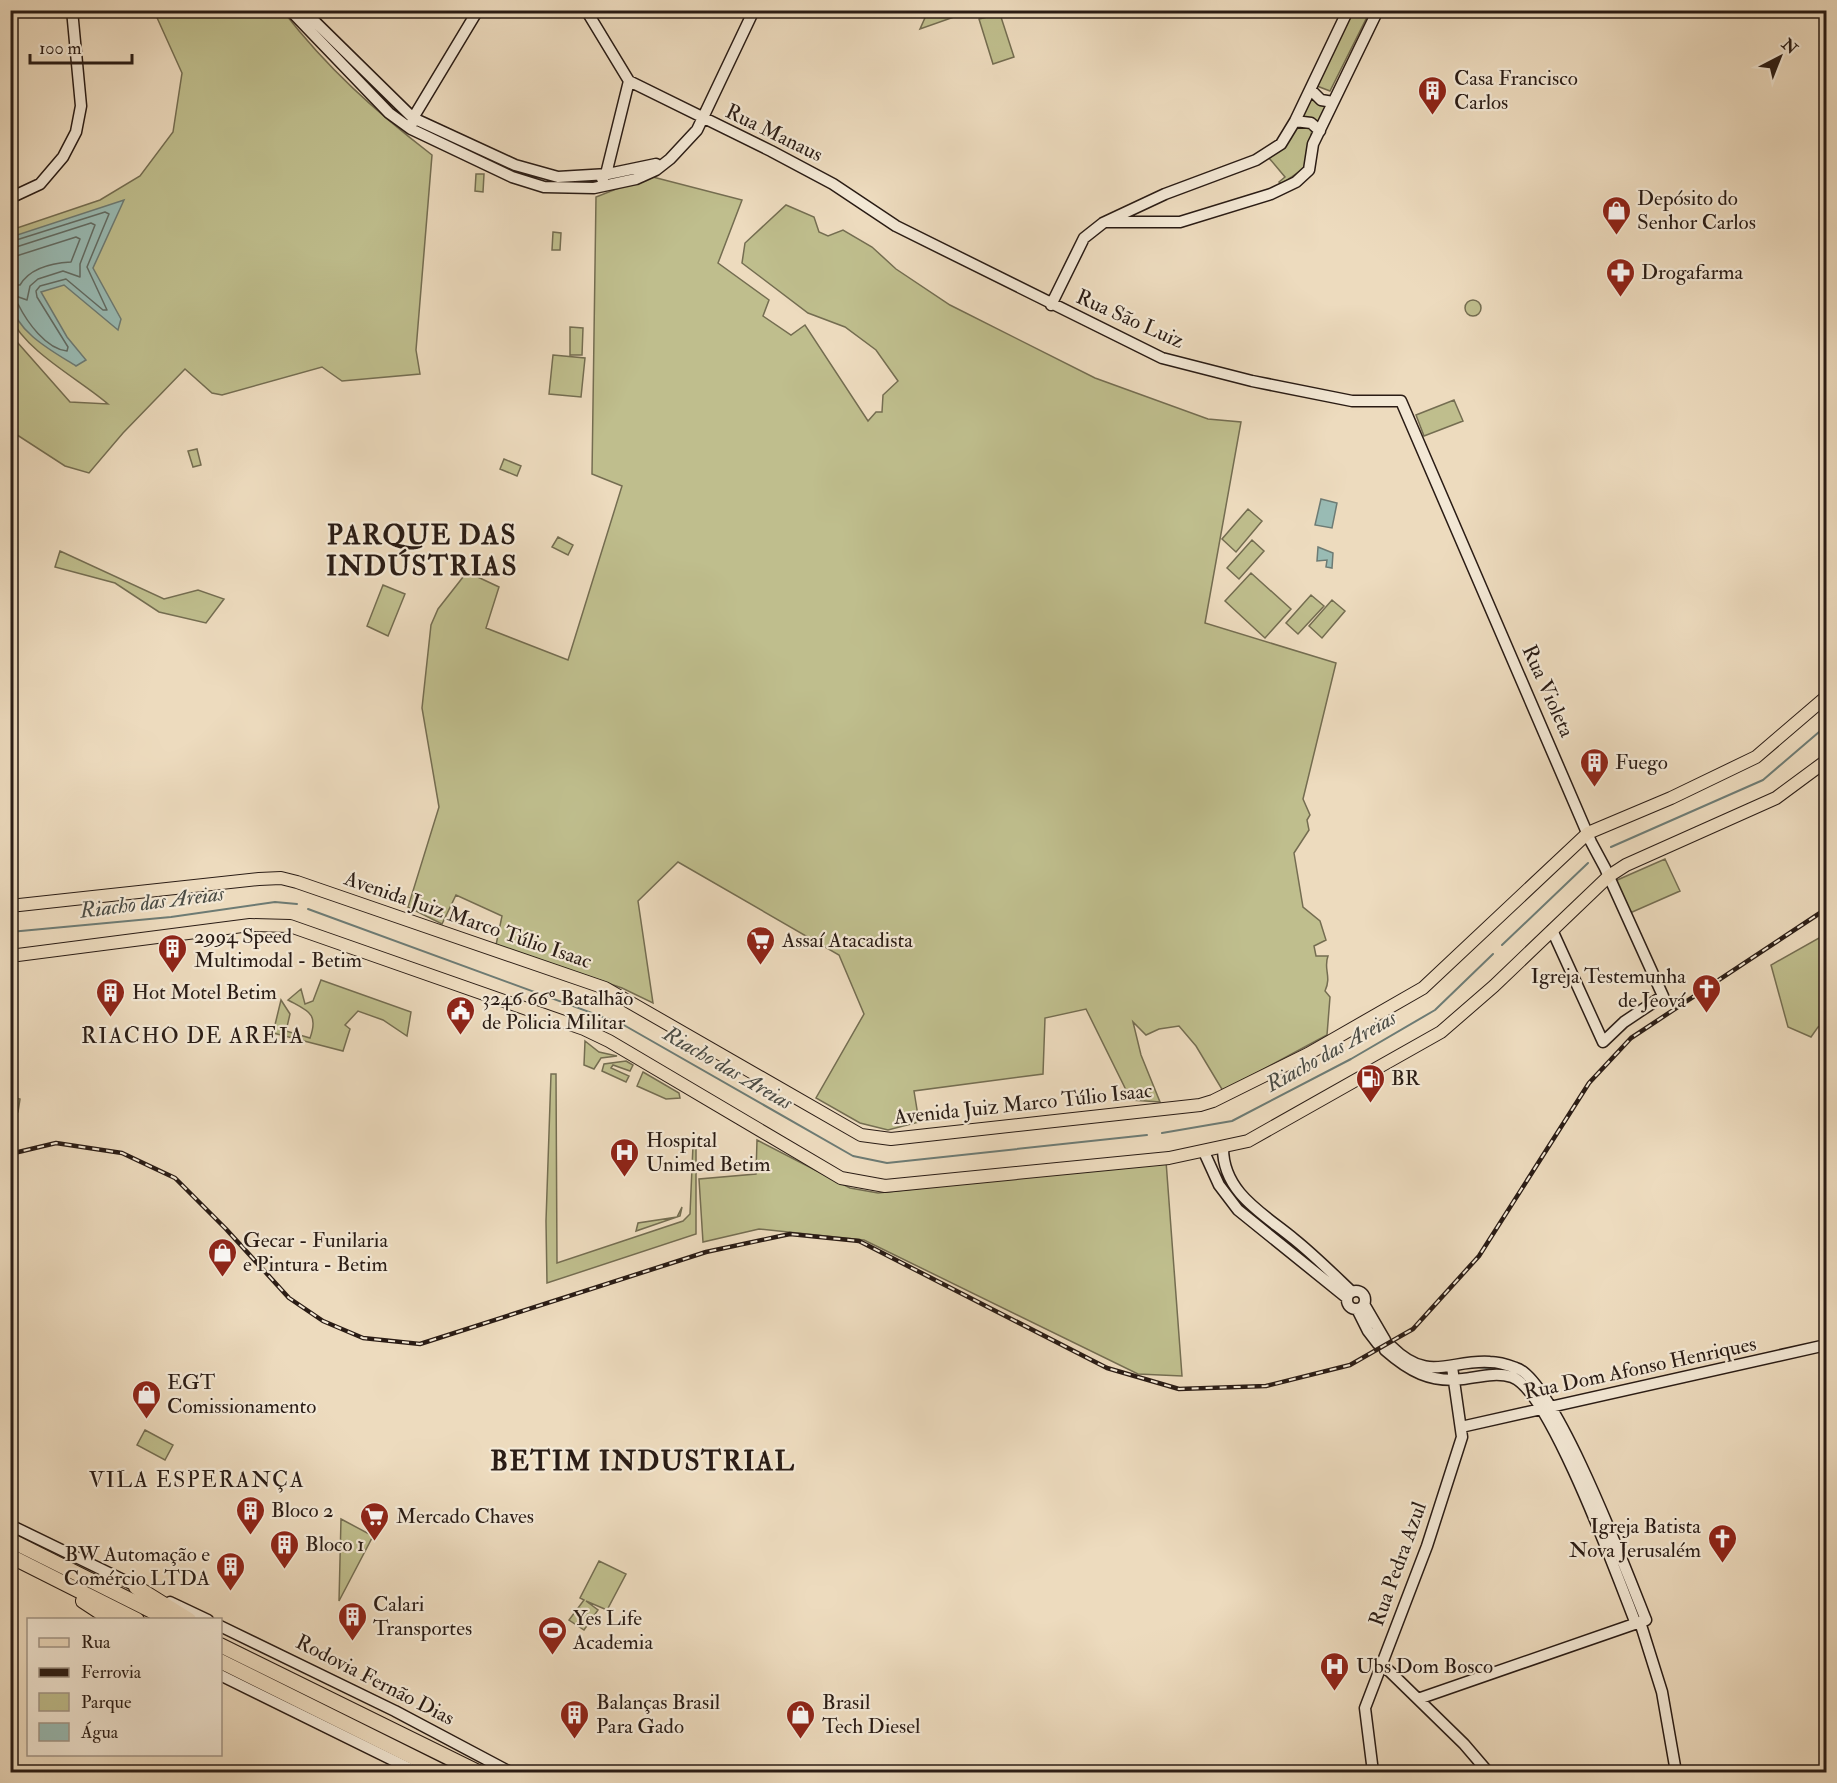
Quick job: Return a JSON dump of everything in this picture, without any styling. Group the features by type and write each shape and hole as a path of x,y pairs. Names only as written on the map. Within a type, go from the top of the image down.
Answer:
{"highway":[{"path":"10,1540 166,1618"},
{"path":"10,1557 133,1618"},
{"path":"24,1563 109,1618"},
{"path":"136,1587 186,1618"},
{"path":"222,1639 302,1682 325,1699"},
{"name":"Rodovia Fernão Dias","path":"222,1647 478,1773"},
{"path":"222,1662 443,1773"}],"main road":[{"name":"Avenida Juiz Marco Túlio Isaac","path":"10,906 159,888 259,879 281,878 297,882 605,988 861,1135 891,1139 1200,1105 1213,1101 1308,1054 1423,988 1587,833 1671,798 1756,757 1827,698"},
{"path":"10,956 250,925 290,926 592,1033 842,1178 864,1184 885,1186 1169,1158 1248,1141 1441,1032 1494,986 1609,876 1626,865 1776,798 1827,761"}],"street":[{"path":"10,198 40,184 63,157 76,132 81,106 72,10"},
{"path":"290,10 389,113 515,165 558,177 606,174 647,167 670,159"},
{"path":"303,10 412,123 512,177 544,187 594,188 636,179 656,170 687,143 702,119 754,10"},
{"path":"412,123 478,10"},
{"path":"586,10 629,81 606,174 594,188"},
{"path":"1051,305 1084,238 1103,223 1164,194 1256,160 1281,144 1311,90 1348,10"},
{"path":"1103,223 1180,222 1271,194 1296,182 1309,170 1313,144 1378,10"},
{"name":"Rua Manaus","path":"629,81 833,184 896,226"},
{"path":"1311,90 1321,100 1333,102"},
{"path":"1295,121 1311,123 1320,131"},
{"name":"Rua São Luiz","path":"896,226 1051,305 1162,358 1352,401 1401,401"},
{"name":"Rua Violeta","path":"1401,401 1587,833 1663,996 1624,1022 1603,1042 1552,930"},
{"path":"1223,1148 1226,1170 1246,1200 1294,1239 1350,1295"},
{"path":"1204,1152 1219,1185 1238,1210 1350,1295 1362,1293 1360,1307 1368,1331 1385,1345 1406,1368 1421,1376 1453,1373 1514,1378 1548,1408 1594,1520 1640,1622 1662,1692 1676,1773"},
{"path":"1350,1295 1349,1306 1360,1307"},
{"name":"Rua Dom Afonso Henriques","path":"1461,1427 1827,1345"},
{"name":"Rua Pedra Azul","path":"1372,1773 1365,1708 1427,1546 1462,1437 1453,1373"},
{"path":"10,1525 204,1618"},
{"path":"1418,1699 1640,1622"},
{"name":"Rodovia Fernão Dias","path":"222,1627 395,1711 510,1773"},
{"path":"1381,1663 1464,1744 1488,1773"},
{"path":"222,1675 417,1773"}],"green space":[{"path":"928,10 971,11 920,29"},
{"path":"154,11 283,11 334,70 391,122 432,155 416,350 420,374 342,381 322,367 222,395 212,393 185,369 123,433 89,473 65,466 11,431 10,334 70,402 108,404 41,354 18,330 11,318 9,290 11,230 100,200 140,176 173,132 182,73"},
{"path":"1353,11 1370,11 1330,91 1317,86"},
{"path":"1000,14 1014,57 993,64 979,19"},
{"path":"1310,95 1329,104 1319,124 1300,118"},
{"path":"1302,124 1312,129 1306,167 1281,184 1279,182 1285,177 1269,158 1278,151 1295,125"},
{"path":"476,174 484,174 483,192 475,191"},
{"path":"649,176 742,200 718,263 769,300 763,316 791,335 805,325 868,421 876,412 882,412 883,395 898,381 876,350 845,327 808,313 742,263 745,243 786,205 814,217 819,232 828,236 843,230 872,247 896,269 950,305 1095,378 1208,419 1241,422 1205,623 1336,663 1303,799 1310,815 1307,820 1309,830 1294,853 1303,907 1320,921 1326,940 1314,946 1316,956 1328,956 1326,965 1328,981 1325,991 1330,997 1327,1035 1223,1091 1196,1046 1179,1026 1159,1029 1146,1035 1133,1022 1141,1055 1160,1102 1131,1100 1086,1009 1045,1018 1043,1074 914,1091 919,1122 888,1130 860,1123 816,1098 864,1014 839,955 678,862 638,901 653,1003 622,988 496,945 502,916 456,895 442,924 408,907 439,807 422,708 431,625 438,609 467,572 499,587 486,628 568,660 622,486 592,474 596,197"},
{"path":"553,232 561,233 560,250 552,250"},
{"path":"1473,300 1481,308 1473,316 1465,308"},
{"path":"570,327 583,328 582,355 570,355"},
{"path":"553,355 585,358 581,397 549,394"},
{"path":"1454,400 1463,421 1424,436 1416,415"},
{"path":"197,449 201,465 193,467 188,451"},
{"path":"504,459 521,466 517,476 500,469"},
{"path":"1248,509 1262,521 1236,552 1222,539"},
{"path":"558,537 573,545 568,555 552,547"},
{"path":"1252,540 1264,551 1239,579 1227,568"},
{"path":"60,551 164,599 198,590 224,599 206,623 159,612 115,583 55,567"},
{"path":"1251,573 1291,609 1265,638 1225,601"},
{"path":"383,585 405,594 388,636 367,626"},
{"path":"1311,595 1324,606 1298,634 1286,623"},
{"path":"1332,600 1345,611 1322,638 1309,626"},
{"path":"1665,859 1680,891 1630,913 1615,881"},
{"path":"1826,934 1826,1023 1818,1027 1811,1037 1788,1027 1771,965"},
{"path":"321,980 411,1012 407,1036 383,1020 358,1011 345,1025 350,1029 343,1051 273,1033 281,1000 290,1014 286,1031 310,1038 313,1023 310,1014 288,1000 301,989 305,1004 313,1001"},
{"path":"585,1041 599,1052 617,1056 601,1058 594,1069 584,1065"},
{"path":"626,1061 633,1065 630,1071 613,1065 611,1068 629,1076 626,1082 602,1071 604,1064"},
{"path":"643,1072 679,1093 680,1098 666,1099 637,1086"},
{"path":"551,1074 556,1074 557,1263 683,1221 690,1214 693,1145 696,1142 696,1234 547,1283 546,1221"},
{"path":"11,1097 20,1099 18,1112 11,1120"},
{"path":"757,1140 850,1188 878,1193 1166,1161 1182,1376 1138,1374 864,1240 759,1229 703,1242 699,1179 756,1174"},
{"path":"682,1207 680,1216 636,1231 638,1223 677,1217"},
{"path":"145,1430 173,1445 165,1460 137,1445"},
{"path":"341,1519 373,1536 339,1601"},
{"path":"599,1561 626,1574 607,1610 586,1601 598,1610 584,1630 569,1620 584,1600 580,1598"}],"water":[{"path":"124,200 93,268 121,319 118,330 64,285 41,292 67,337 86,360 76,366 37,340 20,323 14,313 8,287 11,237"},
{"path":"1321,499 1337,503 1332,528 1315,525"},
{"path":"1318,547 1333,553 1332,568 1326,567 1327,560 1317,561"}],"waterway":[{"name":"Riacho das Areias","path":"1611,847 1763,780 1826,726"},
{"name":"Riacho das Areias","path":"1502,945 1588,863"},
{"name":"Riacho das Areias","path":"10,932 171,917 275,902 297,904"},
{"name":"Riacho das Areias","path":"308,909 622,1024 853,1156 887,1163 1147,1135"},
{"name":"Riacho das Areias","path":"1162,1133 1232,1121 1351,1059 1435,1010 1493,954"},
{"path":"1221,1176 1229,1190"},
{"path":"1265,1225 1291,1243 1319,1268"},
{"path":"1476,1367 1506,1370"}],"railway":[{"path":"10,1154 56,1143 122,1153 175,1178 226,1229 289,1298 323,1321 363,1338 420,1344 706,1252 790,1234 859,1241 1107,1368 1179,1389 1266,1386 1350,1365 1413,1329 1479,1256 1589,1083 1631,1038 1826,909"}],"place":[{"name":"Casa Francisco Carlos","path":"1433,116"},
{"name":"Depósito do Senhor Carlos","path":"1616,236"},
{"name":"Drogafarma","path":"1620,298"},
{"name":"Fuego","path":"1594,788"},
{"name":"Assaí Atacadista","path":"761,966"},
{"name":"2994 Speed Multimodal - Betim","path":"173,974"},
{"name":"Igreja Testemunha de Jeová","path":"1707,1014"},
{"name":"Hot Motel Betim","path":"111,1018"},
{"name":"3246 66º Batalhão de Policia Militar","path":"461,1036"},
{"name":"BR","path":"1370,1104"},
{"name":"Hospital Unimed Betim","path":"625,1178"},
{"name":"Gecar - Funilaria e Pintura - Betim","path":"222,1278"},
{"name":"EGT Comissionamento","path":"146,1420"},
{"name":"Bloco 2","path":"250,1536"},
{"name":"Mercado Chaves","path":"375,1542"},
{"name":"Igreja Batista Nova Jerusalém","path":"1722,1564"},
{"name":"Bloco 1","path":"284,1570"},
{"name":"BW Automação e Comércio LTDA","path":"231,1592"},
{"name":"Calari Transportes","path":"352,1642"},
{"name":"Yes Life Academia","path":"552,1656"},
{"name":"Ubs Dom Bosco","path":"1335,1692"},
{"name":"Balanças Brasil Para Gado","path":"575,1740"},
{"name":"Brasil Tech Diesel","path":"801,1740"}],"district":[{"name":"PARQUE DAS INDÚSTRIAS","path":"422,550"},
{"name":"RIACHO DE AREIA","path":"193,1036"},
{"name":"BETIM INDUSTRIAL","path":"643,1461"},
{"name":"VILA ESPERANÇA","path":"197,1480"}]}
